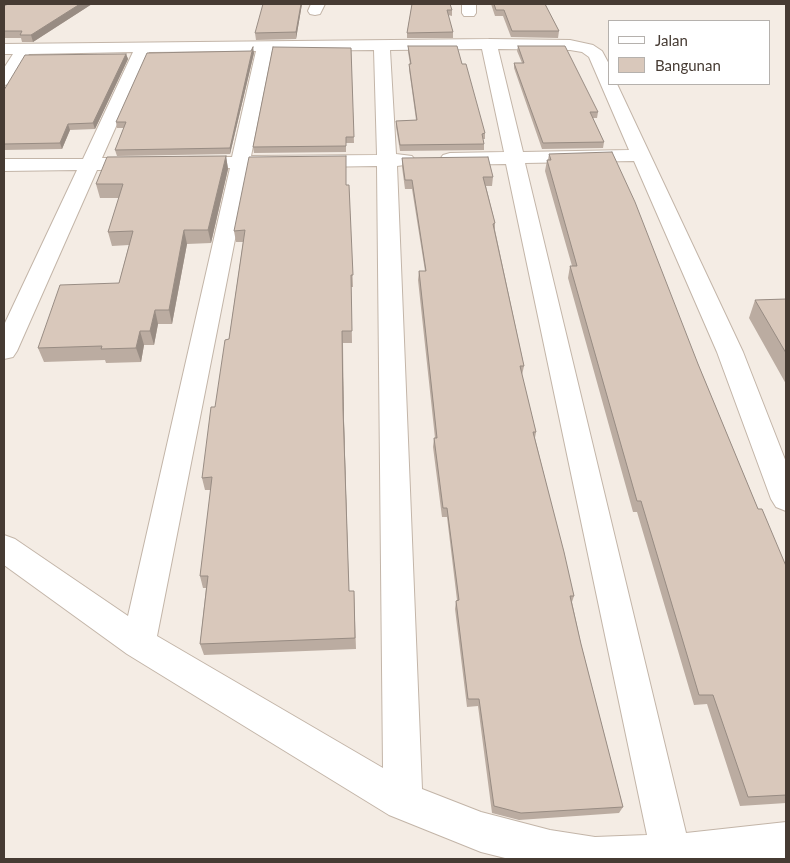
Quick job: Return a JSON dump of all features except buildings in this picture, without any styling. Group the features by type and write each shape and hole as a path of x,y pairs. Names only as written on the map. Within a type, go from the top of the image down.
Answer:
{"street":[{"path":"489,44 671,855"},
{"path":"4,49 489,44 570,45 587,48 596,54 608,81"},
{"path":"382,46 387,160 404,801"},
{"path":"139,643 265,47"},
{"path":"4,351 91,165 143,48"},
{"path":"4,80 24,49"},
{"path":"610,85 730,352 786,499"},
{"path":"4,165 641,156"},
{"path":"4,548 139,643 404,801 481,832 550,850 595,857 671,855 786,842"}]}
